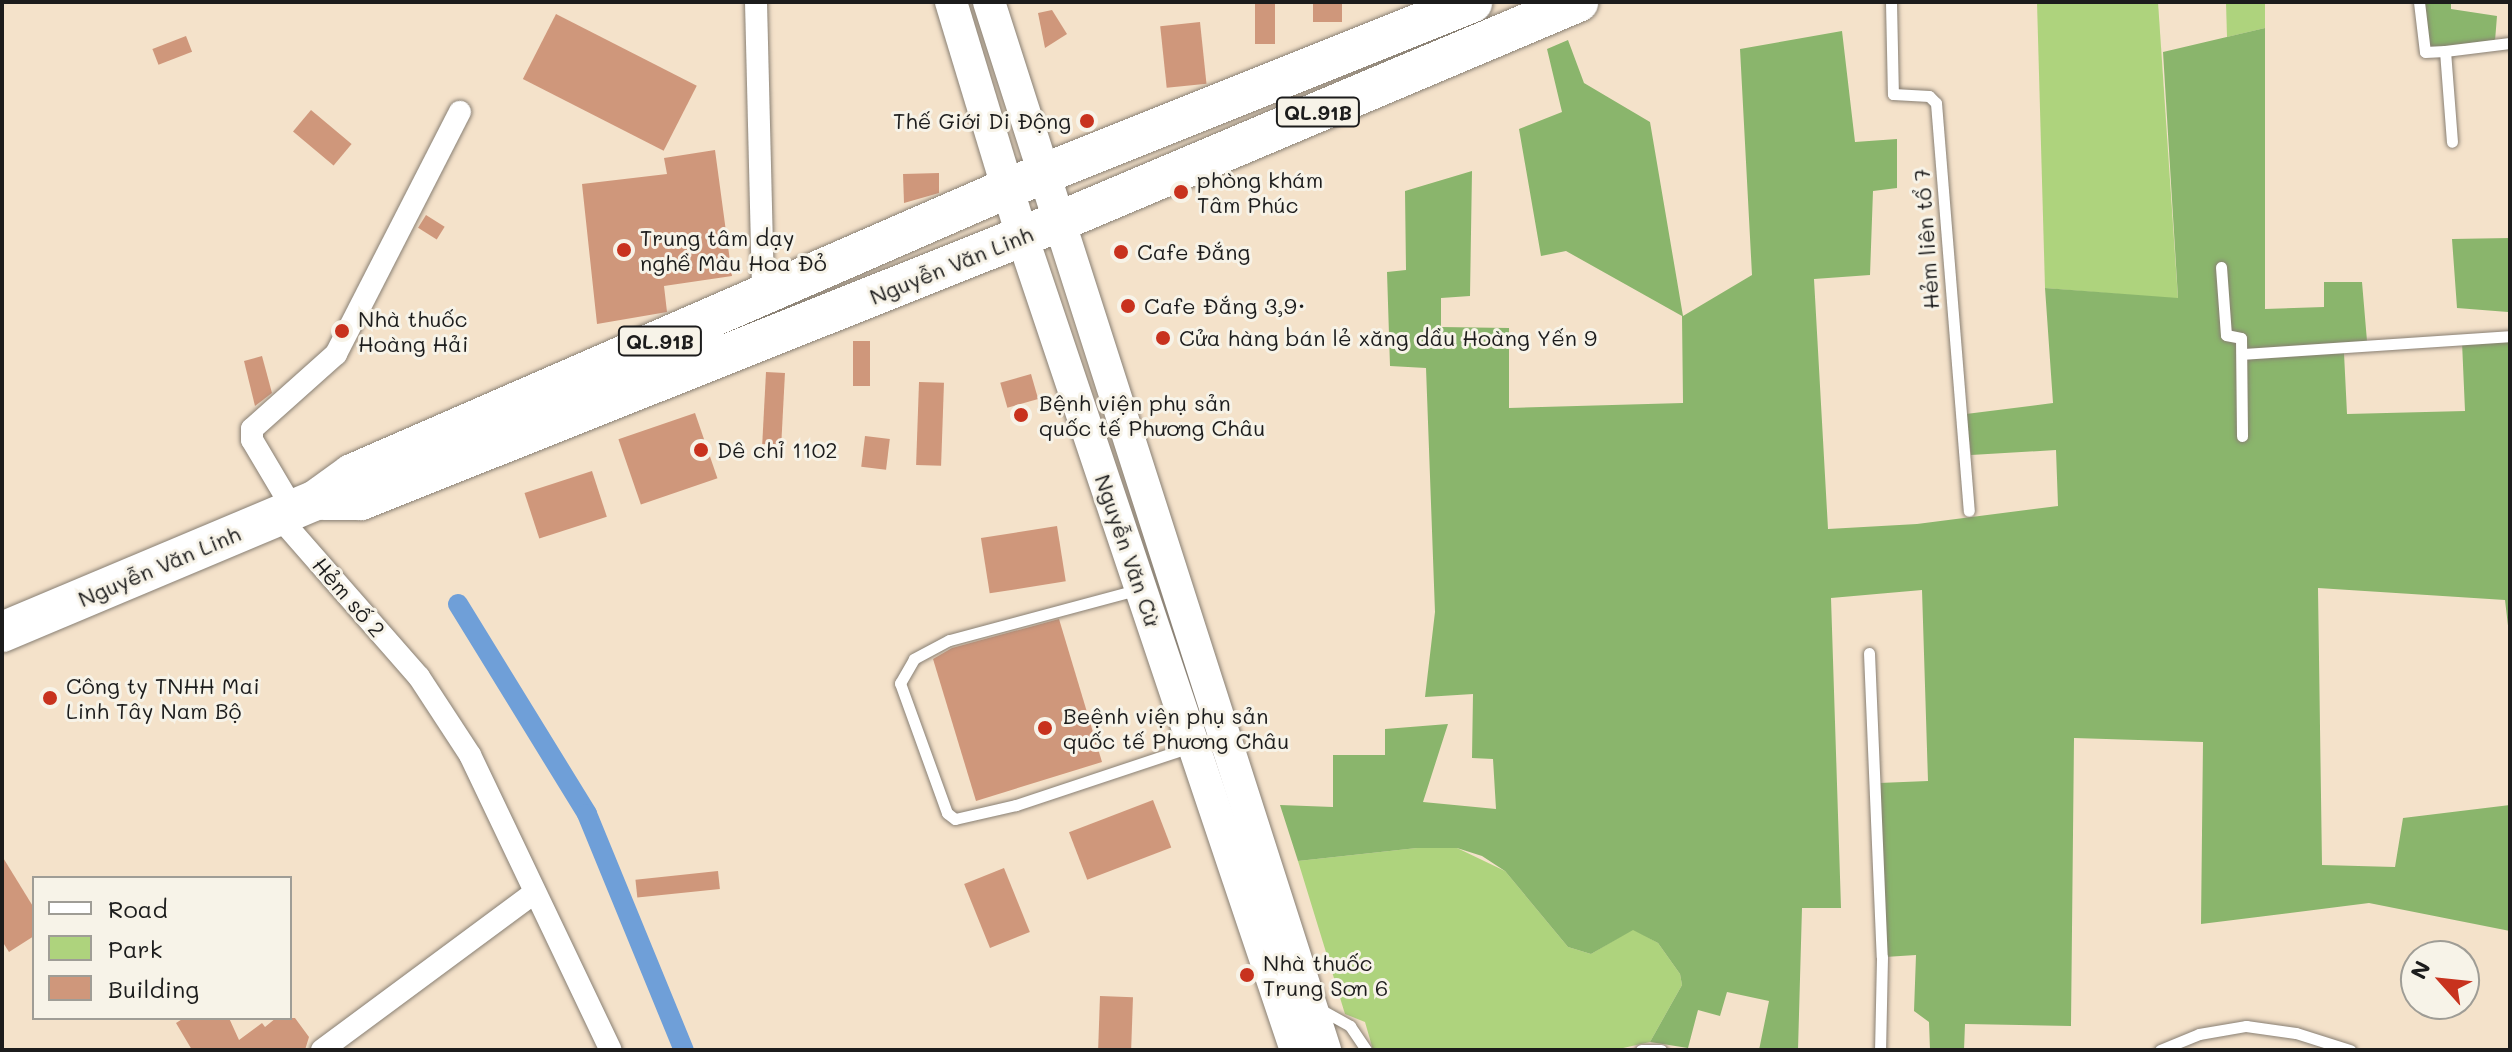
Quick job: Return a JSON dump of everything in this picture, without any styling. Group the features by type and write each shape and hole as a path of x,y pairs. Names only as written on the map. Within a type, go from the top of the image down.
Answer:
{"highway":[{"name":"Nguyễn Văn Linh","path":"2,632 295,508 352,474 1008,188 1472,2"},
{"name":"Nguyễn Văn Linh","path":"295,508 361,500 1040,229 1578,2"}],"main road":[{"name":"Nguyễn Văn Cừ","path":"951,2 1008,188 1040,229 1248,862 1292,1032 1325,1050"},
{"name":"Nguyễn Văn Cừ","path":"989,2 1044,173 1040,229 1141,589 1193,746 1248,862"}],"street":[{"path":"756,2 763,296"},
{"name":"Hẻm số 2","path":"460,112 336,354 252,429 252,440 295,508 419,677 490,790 534,893 611,1050"},
{"path":"322,1050 534,893"}],"lane":[{"name":"Hẻm liên tổ 7","path":"1891,2 1893,94 1929,96 1936,103 1969,511"},
{"path":"2419,2 2425,52 2510,43"},
{"path":"2445,51 2452,142"},
{"path":"2221,267 2226,335 2241,338 2242,436"},
{"path":"2242,354 2510,336"},
{"path":"1141,589 949,640 914,659 900,683 947,813 955,819 1016,805 1193,746"},
{"path":"1869,653 1882,957 1880,1050"},
{"path":"1292,1032 1350,1026 1366,1050"},
{"path":"2160,1050 2199,1034 2246,1026 2296,1033 2350,1050"},
{"path":"1641,1050 1661,1050"}],"green space":[{"path":"2037,2 2158,2 2178,299 2045,288"},
{"path":"2226,2 2265,2 2265,28 2227,37"},
{"path":"2423,2 2451,2 2451,9 2497,16 2495,41 2429,48"},
{"path":"2265,28 2265,309 2324,307 2324,282 2362,282 2367,341 2316,354 2344,353 2347,414 2465,411 2462,342 2510,342 2510,643 2505,600 2318,588 2322,865 2395,867 2403,818 2510,805 2510,931 2369,903 2201,924 2203,742 2074,738 2071,1026 1965,1024 1964,1050 1930,1050 1929,1022 1914,1011 1916,955 1885,957 1879,783 1928,781 1922,590 1831,598 1841,908 1802,908 1798,1050 1759,1050 1769,1001 1727,992 1720,1016 1698,1010 1688,1048 1650,1042 1682,985 1680,974 1658,943 1633,930 1591,954 1568,947 1505,871 1482,856 1457,848 1417,848 1298,861 1280,805 1333,807 1333,755 1385,755 1385,729 1448,724 1423,802 1496,809 1493,759 1472,758 1473,694 1425,697 1435,612 1426,368 1390,366 1387,272 1406,270 1405,191 1472,171 1470,296 1441,298 1441,327 1509,328 1509,408 1683,403 1682,316 1566,251 1541,256 1519,129 1562,112 1547,49 1568,40 1584,83 1650,122 1683,316 1752,275 1740,49 1842,31 1855,142 1897,139 1897,188 1873,191 1870,275 1814,279 1828,529 1917,524 2058,506 2056,450 1971,455 1966,414 2053,403 2045,288 2178,298 2163,52"},
{"path":"2510,238 2510,331 2508,312 2457,308 2452,239"},
{"path":"1417,848 1457,848 1505,871 1568,947 1591,954 1633,929 1658,943 1680,974 1682,985 1650,1042 1614,1050 1373,1050 1365,1022 1345,1014 1298,861"}],"building":[{"path":"1255,2 1275,2 1275,44 1255,44"},
{"path":"1313,2 1342,2 1342,22 1313,22"},
{"path":"1052,10 1067,34 1045,48 1038,13"},
{"path":"556,14 697,86 664,151 523,79"},
{"path":"1200,22 1206,84 1167,88 1160,26"},
{"path":"186,36 192,52 158,65 152,49"},
{"path":"311,110 352,144 334,166 293,131"},
{"path":"715,150 732,276 664,286 667,312 597,324 582,184 667,174 664,158"},
{"path":"939,173 939,193 904,203 903,174"},
{"path":"426,215 445,227 437,239 418,228"},
{"path":"853,341 870,341 870,386 853,386"},
{"path":"262,356 272,393 255,406 244,361"},
{"path":"766,372 785,373 781,445 762,444"},
{"path":"1031,374 1038,399 1007,408 1000,383"},
{"path":"919,382 944,383 941,466 916,465"},
{"path":"695,413 717,478 641,505 618,439"},
{"path":"865,436 890,439 886,470 861,467"},
{"path":"592,471 607,517 539,539 524,493"},
{"path":"1057,526 1066,581 990,593 981,538"},
{"path":"1059,619 1102,762 976,801 933,659 952,648"},
{"path":"1153,800 1171,848 1087,880 1069,832"},
{"path":"2,856 32,905 32,937 9,952 2,941"},
{"path":"1004,868 1030,932 990,948 964,884"},
{"path":"718,871 720,889 637,898 635,880"},
{"path":"1100,996 1133,997 1131,1050 1098,1050"},
{"path":"295,1018 309,1037 305,1050 192,1050 176,1023 181,1020 230,1020 239,1040 262,1023 265,1027 274,1020"}],"waterway":[{"path":"458,604 587,814 684,1050"}],"place":[{"name":"Thế Giới Di Động","path":"1087,121"},
{"name":"phòng khám Tâm Phúc","path":"1181,192"},
{"name":"Trung tâm dạy nghề Màu Hoa Đỏ","path":"624,250"},
{"name":"Cafe Đắng","path":"1121,252"},
{"name":"Cafe Đắng 3,9·","path":"1128,306"},
{"name":"Nhà thuốc Hoàng Hải","path":"342,331"},
{"name":"Cửa hàng bán lẻ xăng dầu Hoàng Yến 9","path":"1163,338"},
{"name":"Bệnh viện phụ sản quốc tế Phương Châu","path":"1021,415"},
{"name":"Dê chỉ 1102","path":"701,450"},
{"name":"Công ty TNHH Mai Linh Tây Nam Bộ","path":"50,698"},
{"name":"Beệnh viện phụ sản quốc tế Phương Châu","path":"1045,728"},
{"name":"Nhà thuốc Trung Sơn 6","path":"1247,975"}]}
